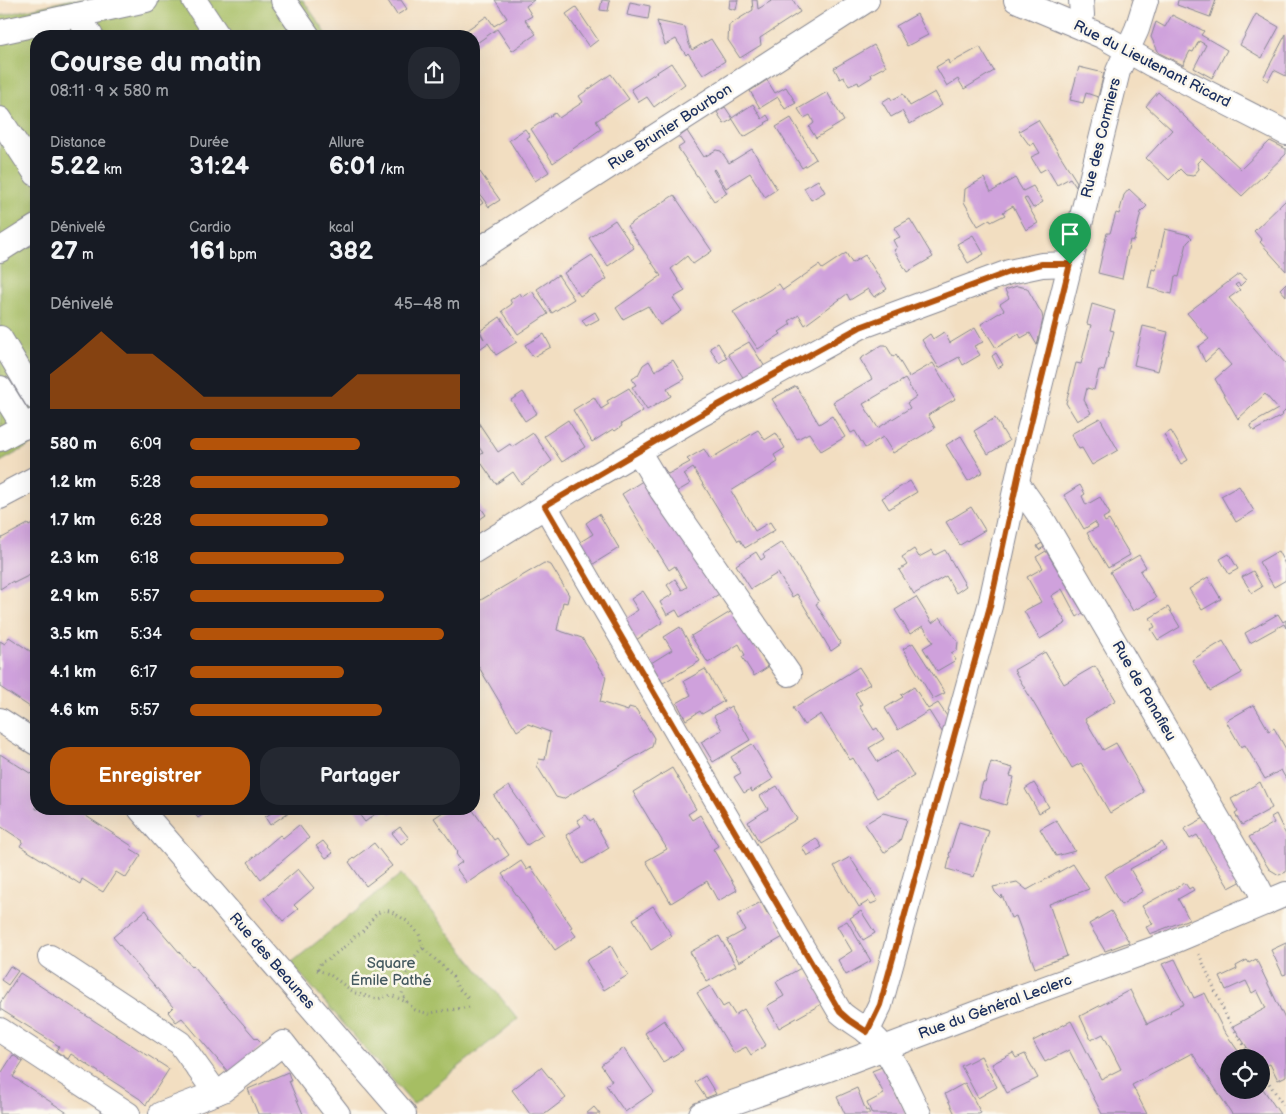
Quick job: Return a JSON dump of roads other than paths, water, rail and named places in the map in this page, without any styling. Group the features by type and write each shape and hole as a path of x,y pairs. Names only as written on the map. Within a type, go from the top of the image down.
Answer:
{"street":[{"path":"0,32 146,0"},
{"path":"194,0 214,30"},
{"path":"283,0 304,30"},
{"name":"Rue Brunier Bourbon","path":"480,249 867,0"},
{"name":"Rue du Lieutenant Ricard","path":"1016,0 1078,25 1286,133"},
{"path":"1078,25 1082,15 1080,0"},
{"name":"Rue des Cormiers","path":"875,1040 880,1005 990,606 1017,483 1118,71 1137,29 1146,0"},
{"path":"77,15 87,30"},
{"path":"0,118 30,165"},
{"path":"0,250 30,231"},
{"path":"480,547 545,506 710,409 860,327 1009,272 1042,264 1070,264"},
{"path":"0,338 30,388"},
{"path":"0,388 30,423 0,439"},
{"path":"638,451 662,491 789,674"},
{"path":"0,498 30,481"},
{"name":"Rue de Panafieu","path":"1017,483 1053,537 1258,887 1276,898"},
{"path":"545,506 840,1012 875,1040 893,1064 919,1114"},
{"path":"0,720 30,739"},
{"name":"Rue des Beaunes","path":"145,815 404,1114"},
{"name":"Rue du Général Leclerc","path":"701,1114 826,1070 875,1040 1191,935 1276,898"},
{"path":"50,957 180,1043 216,1093"},
{"path":"0,1030 128,1114"},
{"path":"161,1114 223,1090 283,1043 338,1114"}],"park label":[{"name":"Square Émile Pathé","path":"391,972"}]}
